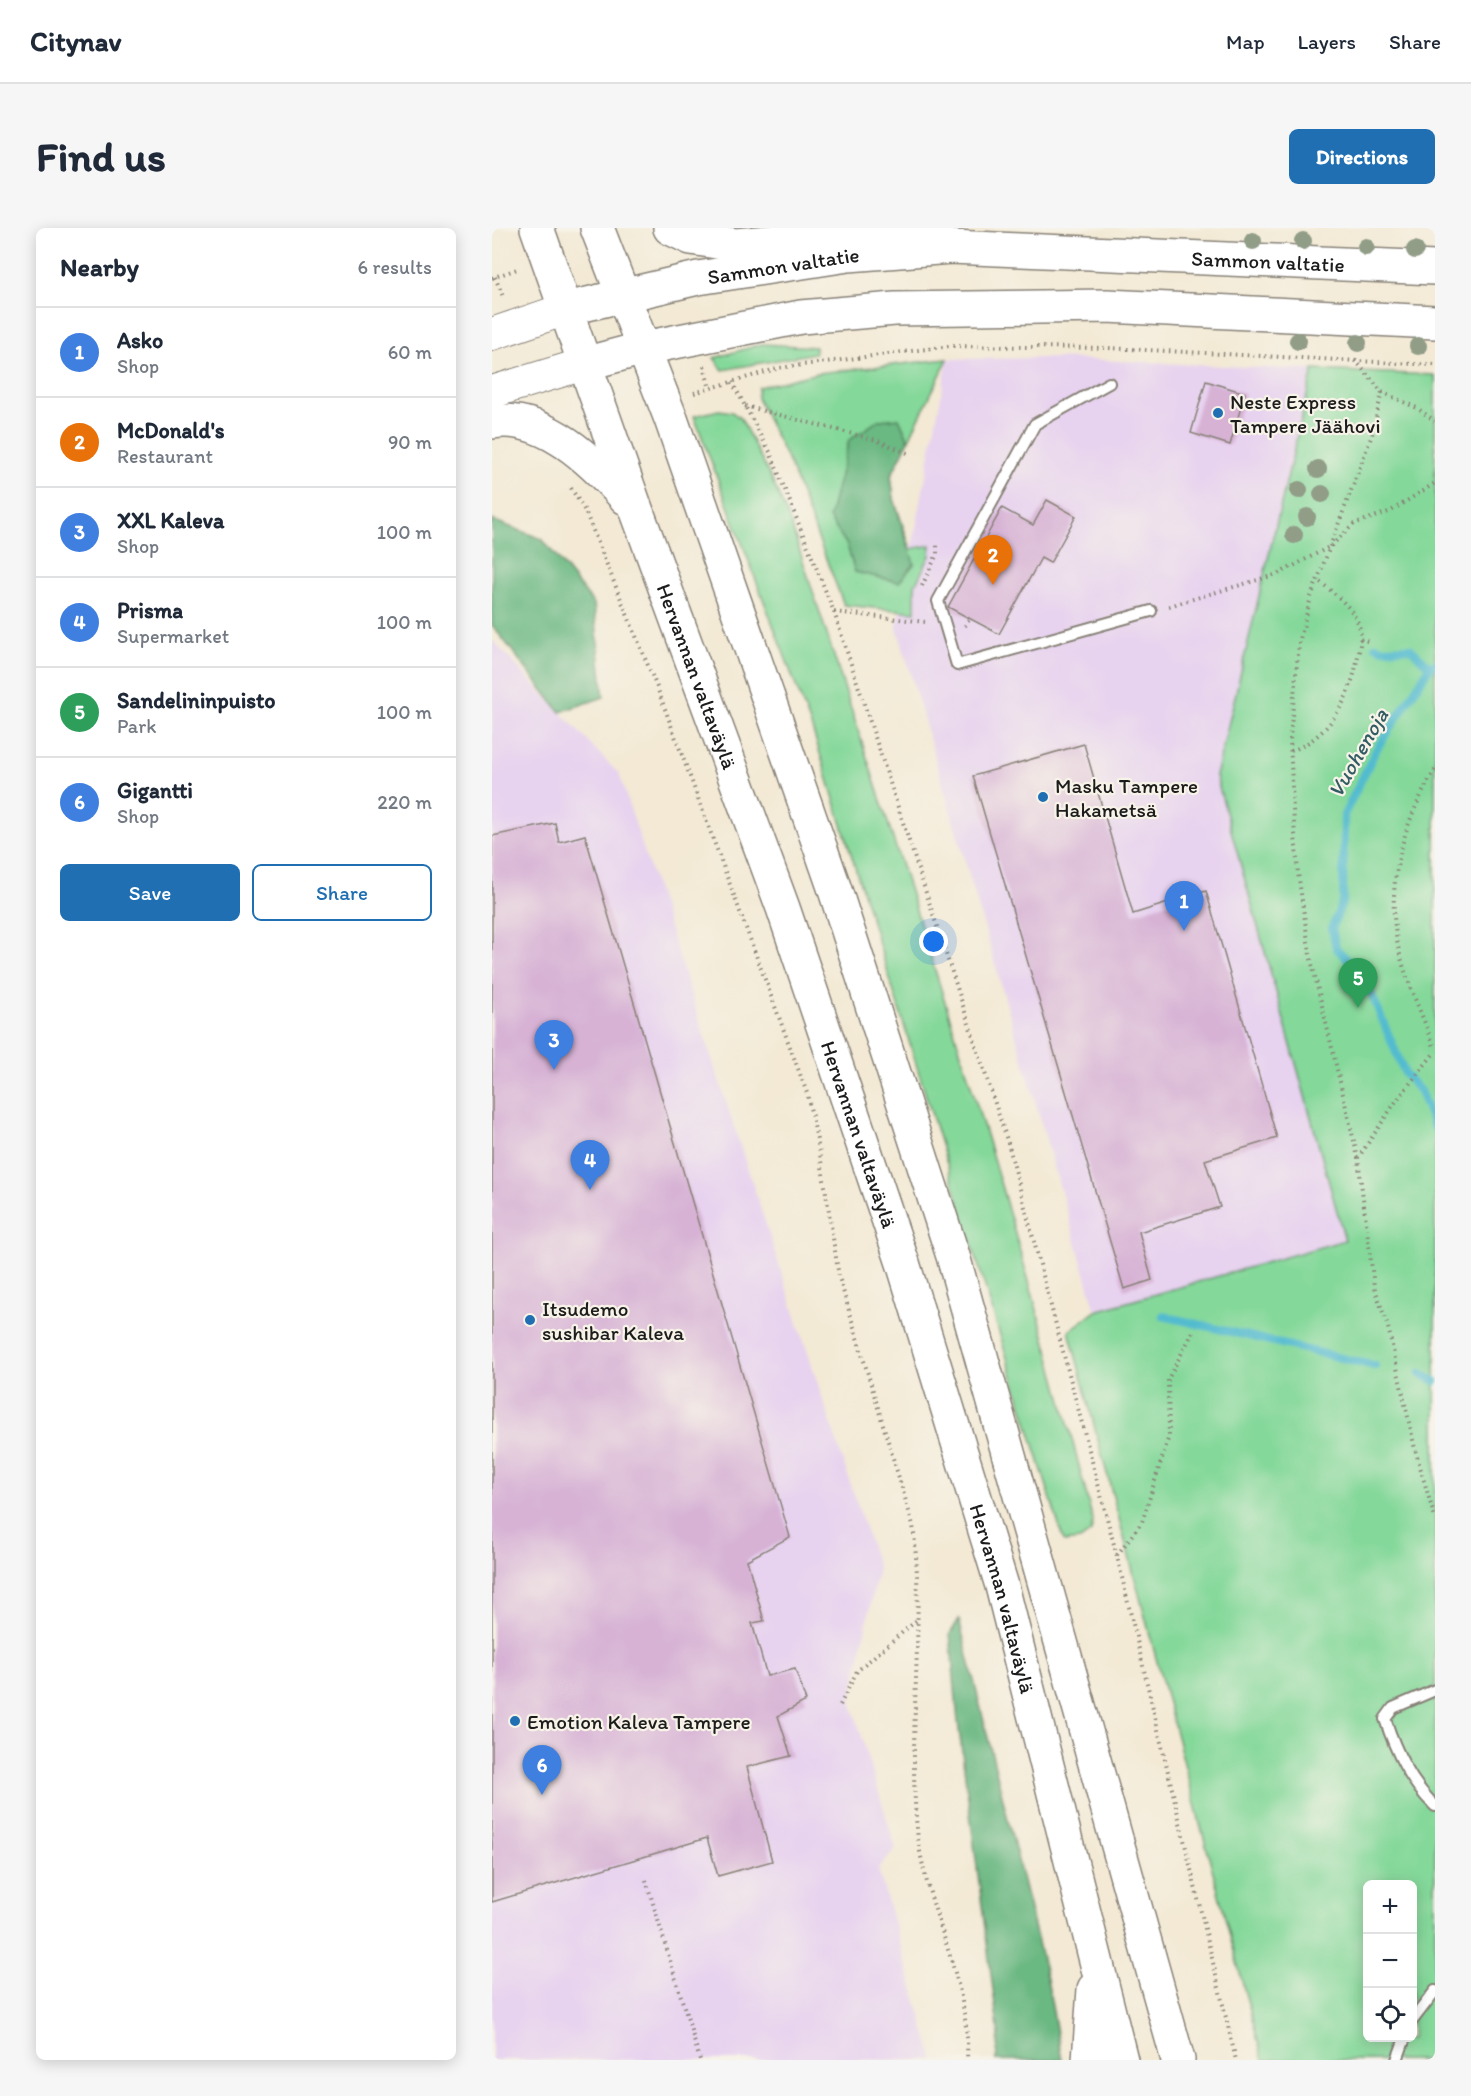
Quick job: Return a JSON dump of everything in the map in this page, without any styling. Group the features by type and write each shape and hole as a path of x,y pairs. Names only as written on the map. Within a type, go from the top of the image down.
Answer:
{"main road":[{"name":"Hervannan valtaväylä","path":"537,228 636,509 783,908 903,1263 1002,1586 1121,2060"},
{"path":"597,228 644,348 833,884 953,1256 1178,2060"},
{"path":"670,228 691,238 736,245 879,232 951,247"},
{"name":"Sammon valtatie","path":"566,309 698,278 838,257 951,247 1435,268"},
{"path":"492,392 644,348 801,317 895,309 1107,306 1435,322"},
{"path":"504,330 566,309"},
{"path":"492,422 515,423 539,429 566,442 594,463 636,509"},
{"path":"1089,2060 1095,1960"}],"lane":[{"path":"1109,383 1035,424 938,601 957,665 1151,611"},
{"path":"1435,1690 1393,1708 1385,1719 1393,1745 1419,1791 1435,1806"},
{"path":"1417,2016 1435,1992"},
{"path":"1397,2060 1404,2042"}],"path":[{"path":"492,278 495,278 504,330"},
{"path":"710,389 779,368 950,346 1108,348 1435,365"},
{"path":"1355,360 1382,392 1417,408 1435,421"},
{"path":"732,382 770,452 834,612 1008,1143 1117,1556 1236,2060"},
{"path":"1382,392 1372,435 1318,580 1299,643 1293,691 1291,751 1298,873 1310,955 1358,1158 1374,1286 1388,1327 1415,1449 1435,1519"},
{"path":"744,406 876,440 910,454"},
{"path":"1151,611 1254,582 1286,570 1331,546 1354,524 1391,511 1435,483"},
{"path":"569,484 585,511 658,690 807,1093 820,1154 839,1277 913,1525 917,1556 913,1720 914,1798 919,1842 930,1890 964,2002 969,2038 967,2060"},
{"path":"1291,751 1303,746 1323,732 1339,715 1350,689 1360,639 1360,628 1349,609 1318,580"},
{"path":"834,612 926,622 962,631 969,619"},
{"path":"1360,639 1371,642"},
{"path":"1358,1158 1397,1100 1435,1051 1397,941 1395,905 1399,852 1410,819 1435,770"},
{"path":"1117,1556 1142,1522 1169,1436 1168,1379 1194,1330"},
{"path":"840,1705 857,1671 917,1619"},
{"path":"646,1880 700,2060"}],"shaded area":[{"path":"1055,358 1313,370 1216,777 1345,1240 1096,1311 897,627 948,359"},
{"path":"492,640 619,774 878,1568 851,1701 896,1849 878,1869 934,2060 492,2060"}],"green space":[{"path":"762,344 815,347 815,353 723,370 714,358"},
{"path":"948,359 891,476 894,499 911,549 931,545 930,556 915,585 915,612 844,605 789,463 757,398 758,387 818,373"},
{"path":"1313,370 1435,375 1435,2060 1263,2060 1069,1331 1096,1311 1345,1240 1216,776"},
{"path":"719,410 732,412 741,419 791,524 951,1020 1025,1269 1093,1521 1091,1532 1080,1540 1064,1542 813,731 694,416"},
{"path":"899,418 909,440 891,476 894,499 914,564 899,582 855,572 847,545 829,518 849,440 879,420"},
{"path":"492,520 542,539 594,604 604,697 560,712 492,625"},
{"path":"959,1619 1047,1979 1062,2060 996,2060 999,2036 958,1722 950,1634"}],"building":[{"name":"Neste Express Tampere Jäähovi","path":"1206,381 1245,393 1230,445 1191,433"},
{"path":"1047,500 1076,516 1050,563 1041,558 999,634 948,607 1002,508 1033,525"},
{"path":"1084,744 1133,914 1206,891 1277,1138 1205,1160 1220,1207 1139,1232 1152,1280 1124,1289 973,776"},
{"path":"555,823 559,842 585,835 790,1537 747,1560 764,1621 752,1623 767,1676 795,1669 806,1701 778,1716 791,1756 747,1767 772,1861 718,1876 707,1838 492,1902 492,836"}],"waterway":[{"path":"1376,646 1384,649 1410,648 1430,667"},
{"name":"Vuohenoja","path":"1435,664 1430,667 1376,750 1344,815 1343,900 1332,928 1336,948 1364,976 1405,1074 1420,1091 1435,1128"},
{"path":"1163,1316 1375,1366"},
{"path":"1420,1374 1435,1381"}],"place":[{"name":"Neste Express Tampere Jäähovi","path":"1218,413"},
{"name":"McDonald's","path":"993,585"},
{"name":"Masku Tampere Hakametsä","path":"1043,797"},
{"name":"Asko","path":"1184,931"},
{"name":"Sandelininpuisto","path":"1358,1008"},
{"name":"XXL Kaleva","path":"554,1070"},
{"name":"Prisma","path":"590,1190"},
{"name":"Itsudemo sushibar Kaleva","path":"530,1320"},
{"name":"Emotion Kaleva Tampere","path":"515,1721"},
{"name":"Gigantti","path":"542,1795"}]}
